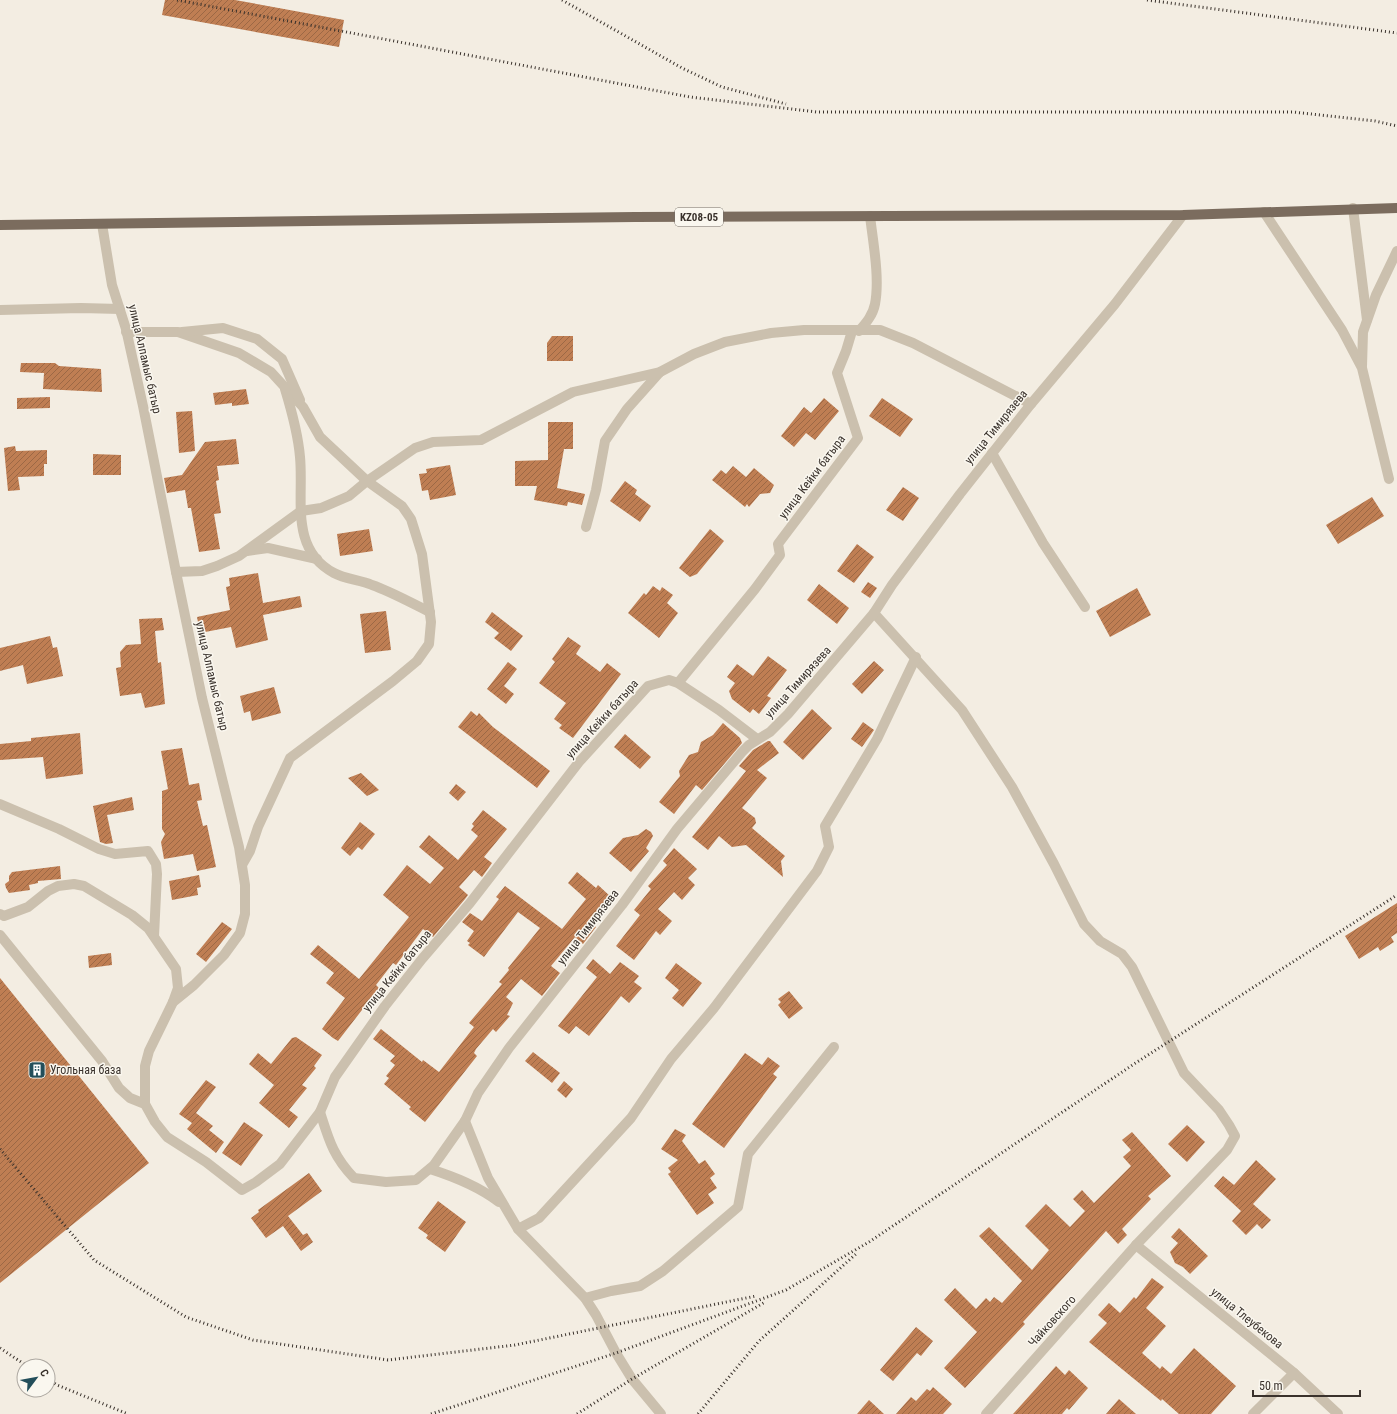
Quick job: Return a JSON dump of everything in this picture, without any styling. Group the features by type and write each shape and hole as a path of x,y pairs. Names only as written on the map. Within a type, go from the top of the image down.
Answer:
{"main road":[{"name":"KZ08-05","path":"0,225 635,217 1183,215 1353,208 1397,208"}],"street":[{"path":"1353,208 1367,322"},
{"path":"1264,212 1342,330 1362,368 1389,479"},
{"name":"улица Тимирязева","path":"320,1112 331,1146 341,1164 354,1178 380,1181 416,1180 430,1168 465,1122 478,1093 509,1048 622,905 678,829 742,752 757,739 770,732 788,714 874,613 892,585 992,453 1115,304 1183,215"},
{"path":"855,331 869,319 875,304 876,258 870,216"},
{"name":"улица Алпамыс батыр","path":"102,224 112,285 126,332 143,406 202,698 242,865 244,884 245,914 240,933 224,954 194,985 173,1002 149,1052 144,1066 145,1104"},
{"path":"1362,368 1363,332 1376,295 1397,251"},
{"path":"0,310 81,308 120,310"},
{"path":"126,332 178,332 223,328 257,339 282,359 303,407 320,437 367,481 402,506 411,519 422,554 431,622 429,644 417,661 364,704 290,758 258,827 250,851 242,865"},
{"path":"176,572 202,571 217,566 245,551 300,511 321,508 349,496 367,481 415,448 433,442 481,440 573,392 660,372 694,354 725,342 771,333 804,330 880,330 913,343 1031,404"},
{"name":"улица Кейки батыра","path":"145,1104 155,1122 167,1136 206,1162 242,1190 256,1182 280,1164 320,1112 335,1076 385,1006 470,904 579,762 648,686 669,680 678,683 755,589 780,555 778,544 858,438 837,374 855,331"},
{"path":"178,332 239,353 271,372 303,407"},
{"path":"586,527 596,490 605,441 626,409 660,372"},
{"path":"284,387 296,425 300,459 301,523 306,544 317,560 334,573 373,585 430,612"},
{"path":"992,453 1043,543 1085,607"},
{"path":"245,551 268,548 317,560"},
{"path":"518,1228 539,1218 631,1118 671,1059 714,1008 817,871 829,847 825,826 877,739 916,657 874,613"},
{"name":"Чайковского","path":"916,657 962,710 1012,787 1054,864 1084,924 1100,941 1122,954 1132,967 1184,1073 1219,1110 1235,1136 1227,1150 1136,1245 986,1414"},
{"path":"678,683 719,710 757,739"},
{"path":"0,804 60,829 99,849 115,854 148,851 156,864 157,874 154,936"},
{"path":"0,914 4,916 28,907 48,891 58,886 74,884 84,886 132,915 148,928 176,969 178,988 173,1002"},
{"path":"0,935 102,1061 119,1088 130,1098 145,1104"},
{"path":"585,1298 611,1291 640,1286 663,1271 738,1207 748,1154 834,1047"},
{"path":"465,1122 488,1178 502,1204 518,1228 585,1298 632,1378 661,1414"},
{"path":"430,1168 484,1190 502,1204"},
{"name":"улица Тлеубекова","path":"1136,1245 1294,1373 1338,1414"},
{"path":"1253,1414 1294,1373"}],"building":[{"path":"165,0 235,0 344,20 339,47 162,15"},
{"path":"552,336 573,336 573,361 547,361 547,343"},
{"path":"21,363 55,363 59,366 101,369 102,392 43,389 44,373 20,372"},
{"path":"246,389 249,404 232,406 232,403 215,405 213,393"},
{"path":"50,397 50,408 17,409 17,398"},
{"path":"824,398 839,411 815,440 806,433 794,447 781,436 804,407 811,413"},
{"path":"882,398 913,419 900,437 869,416"},
{"path":"192,411 195,451 179,453 176,412"},
{"path":"548,422 573,422 573,449 564,449 557,488 585,494 582,505 568,502 567,506 534,500 537,486 515,486 515,461 548,460"},
{"path":"236,439 239,464 217,466 219,480 216,481 221,513 214,514 220,549 199,552 191,508 188,508 185,490 167,493 164,478 182,475 205,442"},
{"path":"15,446 16,451 47,450 47,464 44,464 44,476 18,477 20,490 8,491 4,448"},
{"path":"93,454 121,455 121,475 93,475"},
{"path":"450,465 456,495 430,500 428,490 422,491 419,474 427,473 426,469"},
{"path":"733,466 746,477 754,468 774,485 770,493 760,494 749,507 747,504 745,507 712,480 721,470 726,474"},
{"path":"625,481 637,490 635,494 651,506 640,522 610,501"},
{"path":"903,487 919,498 903,521 886,510"},
{"path":"1372,497 1384,516 1338,544 1326,525"},
{"path":"369,529 373,551 340,556 337,534"},
{"path":"710,529 724,541 697,574 690,577 679,568"},
{"path":"857,544 874,557 854,583 837,571"},
{"path":"258,573 263,603 300,596 302,607 263,615 268,640 236,648 231,627 200,633 197,617 230,610 226,587 230,586 229,578"},
{"path":"868,582 877,588 870,598 861,592"},
{"path":"819,584 849,608 837,624 807,600"},
{"path":"653,586 660,591 662,587 673,595 667,603 678,613 659,638 628,613 644,593 646,595"},
{"path":"1137,588 1151,615 1110,637 1096,611"},
{"path":"386,611 391,650 365,653 360,614"},
{"path":"492,612 523,636 511,651 494,638 499,633 485,622"},
{"path":"162,618 164,630 155,631 158,663 161,662 165,704 145,708 141,693 120,696 116,668 121,667 120,652 126,645 141,644 139,619"},
{"path":"50,636 53,648 57,647 63,676 27,684 23,665 0,671 0,648"},
{"path":"568,637 581,646 576,654 600,672 607,663 621,674 573,738 559,728 562,725 554,719 566,703 539,683 555,662 552,659"},
{"path":"768,656 787,670 767,696 771,698 759,714 753,709 750,713 732,699 729,691 735,683 727,677 737,664 753,676"},
{"path":"874,661 884,670 862,694 852,684"},
{"path":"508,662 517,669 504,686 514,694 506,704 487,689"},
{"path":"274,687 281,713 252,721 250,711 244,713 240,696"},
{"path":"812,709 832,728 803,760 783,742"},
{"path":"471,711 477,716 479,713 493,727 550,771 537,788 458,727"},
{"path":"863,722 874,730 862,747 851,739"},
{"path":"723,723 740,738 742,743 702,790 696,785 674,814 659,802 680,776 679,771 689,755 698,752 701,742 713,735"},
{"path":"80,733 83,774 46,779 43,757 0,760 0,744 31,741 31,738"},
{"path":"625,734 651,757 640,769 614,747"},
{"path":"770,741 779,753 757,770 767,778 742,808 755,818 756,823 752,828 785,856 781,861 783,877 746,845 732,847 719,836 708,850 692,837 746,771 739,766 753,750"},
{"path":"182,748 189,785 199,783 202,800 197,801 203,826 207,825 216,867 197,871 193,854 164,859 161,842 165,834 162,829 162,791 168,789 161,751"},
{"path":"361,773 379,790 367,796 348,778"},
{"path":"456,784 466,792 458,801 449,793"},
{"path":"132,797 134,810 107,815 113,843 106,844 100,842 93,806"},
{"path":"483,810 507,829 484,857 492,863 482,877 474,870 459,887 468,895 465,899 433,937 423,929 396,965 393,963 376,985 379,988 338,1041 333,1038 322,1029 345,998 326,983 334,973 310,954 318,945 359,979 409,917 383,895 407,865 430,884 444,868 419,847 429,835 458,860 478,836 471,830 474,826 472,824"},
{"path":"360,822 375,834 362,850 358,847 350,856 341,848"},
{"path":"646,829 651,832 653,836 646,848 649,851 631,872 609,853 623,838 638,835"},
{"path":"674,848 697,869 688,878 695,885 682,900 674,892 658,909 672,921 660,935 656,931 634,960 616,946 640,915 634,910 651,889 648,886 667,865 663,861"},
{"path":"60,866 61,879 38,881 38,883 29,885 30,890 9,893 6,888 5,884 9,881 9,876 12,872"},
{"path":"577,872 596,888 598,885 611,897 589,922 596,927 583,944 575,937 551,966 560,973 542,996 521,979 506,997 513,1003 507,1015 510,1016 496,1032 493,1029 476,1049 474,1053 477,1056 425,1122 409,1109 411,1107 384,1084 389,1078 386,1076 395,1065 390,1061 395,1056 373,1039 381,1029 422,1062 423,1060 439,1072 474,1027 469,1023 502,984 499,982 509,970 508,968 540,928 518,912 484,957 468,945 470,943 467,941 474,931 462,922 470,913 482,921 499,899 496,897 505,886 562,929 586,899 568,883"},
{"path":"199,875 201,887 197,888 198,895 172,900 169,881"},
{"path":"1397,903 1397,933 1391,937 1394,942 1380,951 1378,947 1359,959 1345,936"},
{"path":"222,922 232,929 206,962 196,954"},
{"path":"111,953 112,965 89,968 88,956"},
{"path":"593,959 610,974 620,962 639,976 634,982 642,988 629,1003 621,996 589,1036 576,1026 569,1034 558,1026 597,977 586,968"},
{"path":"676,963 702,983 683,1007 672,998 679,990 665,978"},
{"name":"Угольная база","path":"0,978 149,1163 0,1283"},
{"path":"789,991 803,1008 789,1019 778,1005 781,1002 778,999"},
{"path":"296,1037 322,1055 314,1066 316,1068 302,1085 307,1088 289,1110 298,1117 289,1128 259,1103 274,1085 249,1064 258,1053 271,1064 292,1038"},
{"path":"533,1052 560,1073 552,1083 525,1061"},
{"path":"745,1053 762,1065 768,1057 780,1066 773,1074 777,1077 724,1148 692,1124"},
{"path":"206,1080 216,1087 196,1113 213,1126 209,1130 224,1142 216,1153 187,1129 192,1123 179,1114"},
{"path":"564,1081 573,1089 566,1098 557,1090"},
{"path":"244,1122 263,1135 241,1166 222,1153"},
{"path":"1187,1125 1205,1142 1187,1162 1168,1144"},
{"path":"675,1129 686,1135 682,1141 699,1164 705,1160 715,1174 710,1178 717,1188 708,1194 714,1203 697,1215 668,1174 671,1172 668,1168 678,1160 661,1149"},
{"path":"1132,1132 1171,1176 1148,1196 1151,1199 1122,1229 1127,1235 1118,1244 1106,1231 1023,1322 1025,1324 965,1388 944,1368 977,1332 944,1300 955,1288 976,1309 986,1298 990,1302 994,1297 1002,1303 1022,1281 979,1236 989,1227 1032,1270 1049,1250 1025,1226 1046,1204 1070,1227 1085,1211 1073,1199 1082,1190 1094,1203 1131,1166 1123,1157 1131,1150 1122,1140"},
{"path":"1256,1160 1276,1179 1253,1204 1271,1220 1262,1229 1257,1224 1246,1235 1232,1221 1241,1211 1214,1186 1223,1176 1234,1185"},
{"path":"309,1173 322,1191 288,1216 303,1235 307,1233 313,1242 301,1251 283,1226 266,1238 251,1218 259,1212 258,1210"},
{"path":"438,1201 466,1222 445,1252 426,1238 428,1235 418,1228"},
{"path":"1179,1228 1208,1256 1190,1274 1183,1267 1175,1263 1170,1252 1178,1243 1171,1237"},
{"path":"1152,1278 1164,1287 1146,1308 1166,1326 1142,1353 1160,1369 1162,1366 1171,1374 1194,1348 1236,1386 1211,1414 1179,1414 1089,1342 1107,1323 1098,1315 1109,1303 1120,1313 1134,1297 1136,1299"},
{"path":"916,1327 933,1341 921,1356 917,1353 893,1381 880,1370"},
{"path":"1056,1366 1065,1375 1069,1370 1088,1388 1069,1410 1067,1408 1062,1414 1013,1414"},
{"path":"933,1387 952,1404 943,1414 896,1414 911,1397 916,1401 927,1389 930,1391"},
{"path":"1119,1399 1136,1414 1106,1414"},
{"path":"869,1400 884,1414 857,1414"}],"railway":[{"path":"177,0 690,97 817,112 1293,112 1375,121 1397,126"},
{"path":"562,0 682,68 722,87 786,104"},
{"path":"1147,0 1397,33"},
{"path":"431,1414 616,1353 786,1290 869,1242 1134,1064 1397,895"},
{"path":"0,1149 94,1260 186,1317 253,1340 388,1360 515,1345 756,1296"},
{"path":"698,1414 759,1341 856,1254"},
{"path":"577,1414 632,1379 765,1302"},
{"path":"0,1348 16,1359"},
{"path":"56,1384 128,1414"}],"place":[{"name":"Угольная база","path":"37,1070"}]}
